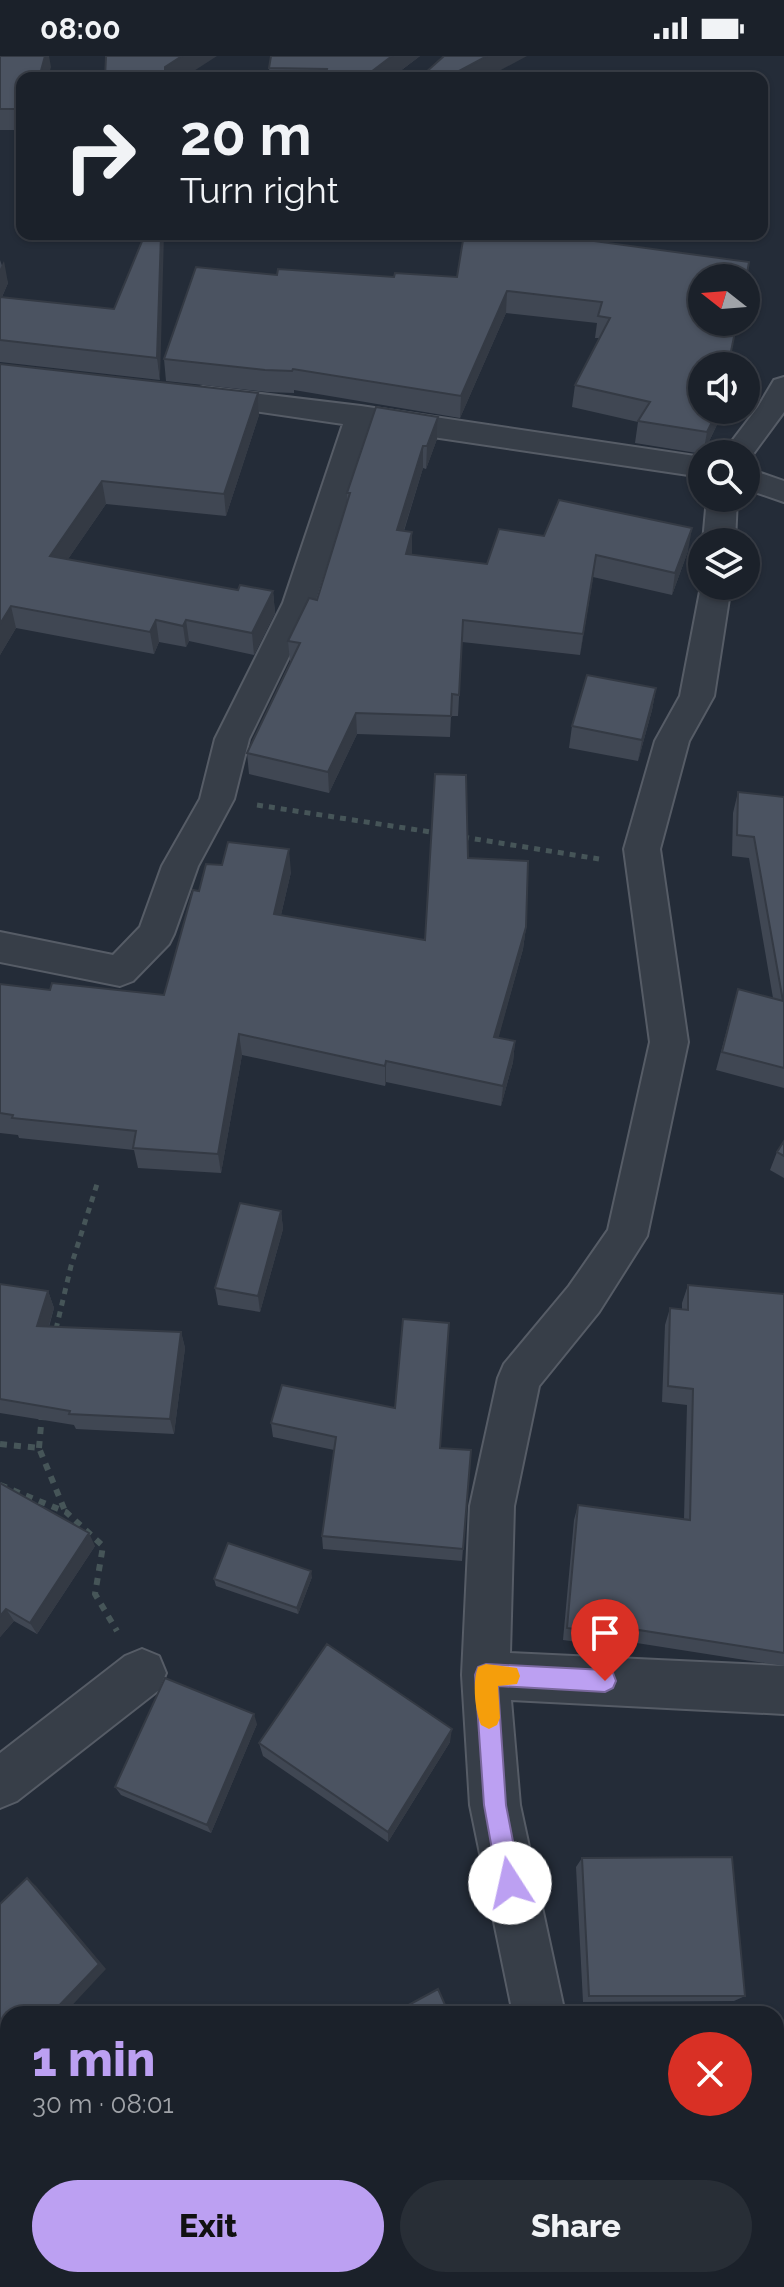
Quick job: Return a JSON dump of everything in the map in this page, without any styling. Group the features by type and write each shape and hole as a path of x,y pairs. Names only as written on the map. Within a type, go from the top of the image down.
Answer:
{"street":[{"path":"748,440 771,410 784,386"},
{"path":"181,393 361,415 688,465"},
{"path":"0,947 120,971 156,934 180,866 217,799 232,739 299,603 361,415"},
{"path":"760,483 784,492"},
{"path":"537,2006 495,1805 486,1675 492,1506 519,1378 584,1299 627,1236 669,1042 642,849 672,741 697,696 713,600"},
{"path":"0,1784 142,1673"},
{"path":"486,1675 784,1690"}],"path":[{"path":"217,799 607,860"},
{"path":"52,1342 71,1266 98,1181"},
{"path":"44,1402 39,1448 66,1512"},
{"path":"0,1444 39,1448"},
{"path":"0,1485 66,1512 103,1546 95,1594 142,1673"}],"building":[{"path":"0,56 45,56 41,72 16,72 16,109 0,109"},
{"path":"106,56 182,56 165,67 165,72 105,72"},
{"path":"271,56 392,56 371,72 269,68"},
{"path":"444,56 487,56 457,72 426,72"},
{"path":"143,240 161,240 157,358 0,340 0,297 114,309"},
{"path":"463,240 586,240 749,262 688,264 688,336 734,336 731,352 688,352 688,424 711,424 707,432 638,421 650,402 575,385 610,318 598,316 602,302 507,291 461,396 293,369 265,370 164,359 196,267 277,275 278,269 394,277 395,273 457,277"},
{"path":"0,364 258,393 224,494 102,481 50,556 238,590 240,585 273,591 252,633 186,620 183,626 156,620 150,632 11,606 0,624"},
{"path":"376,407 438,417 427,446 423,446 397,530 412,532 406,554 487,564 499,529 544,536 559,500 692,528 688,528 688,539 675,573 596,555 583,634 463,620 459,695 452,694 451,716 356,713 328,772 247,753 300,643 288,641 309,598 317,600 350,493 347,493"},
{"path":"587,675 656,688 642,740 572,726"},
{"path":"435,774 466,775 468,858 528,861 526,927 494,1037 515,1041 503,1086 386,1061 385,1066 239,1034 218,1154 133,1148 136,1131 12,1118 13,1115 0,1113 0,984 50,990 52,983 164,995 193,890 199,891 206,864 222,865 228,842 289,849 274,914 425,940"},
{"path":"738,792 784,797 784,1068 722,1052 738,989 783,1001 754,837 737,835"},
{"path":"784,1141 784,1156 777,1152"},
{"path":"240,1203 281,1211 258,1296 215,1288"},
{"path":"0,1284 48,1291 37,1326 181,1332 170,1419 69,1414 70,1411 0,1399"},
{"path":"688,1285 784,1294 784,1653 626,1628 626,1636 567,1628 578,1505 690,1520 693,1389 668,1386 670,1308 688,1310"},
{"path":"403,1319 449,1323 440,1448 471,1450 463,1549 322,1536 336,1437 271,1423 282,1385 395,1408"},
{"path":"0,1483 89,1533 30,1623 6,1609 0,1616"},
{"path":"228,1543 311,1571 297,1608 214,1579"},
{"path":"327,1644 452,1729 388,1832 259,1743"},
{"path":"165,1678 254,1714 207,1825 115,1787"},
{"path":"732,1857 745,1996 589,1996 582,1858"},
{"path":"27,1878 99,1964 59,2006 0,2006 0,1904"},
{"path":"438,1989 445,2006 407,2006"}],"slow traffic":[{"path":"489,1718 486,1675 509,1676"}],"route":[{"path":"510,1883 495,1805 486,1675 605,1681"}]}
